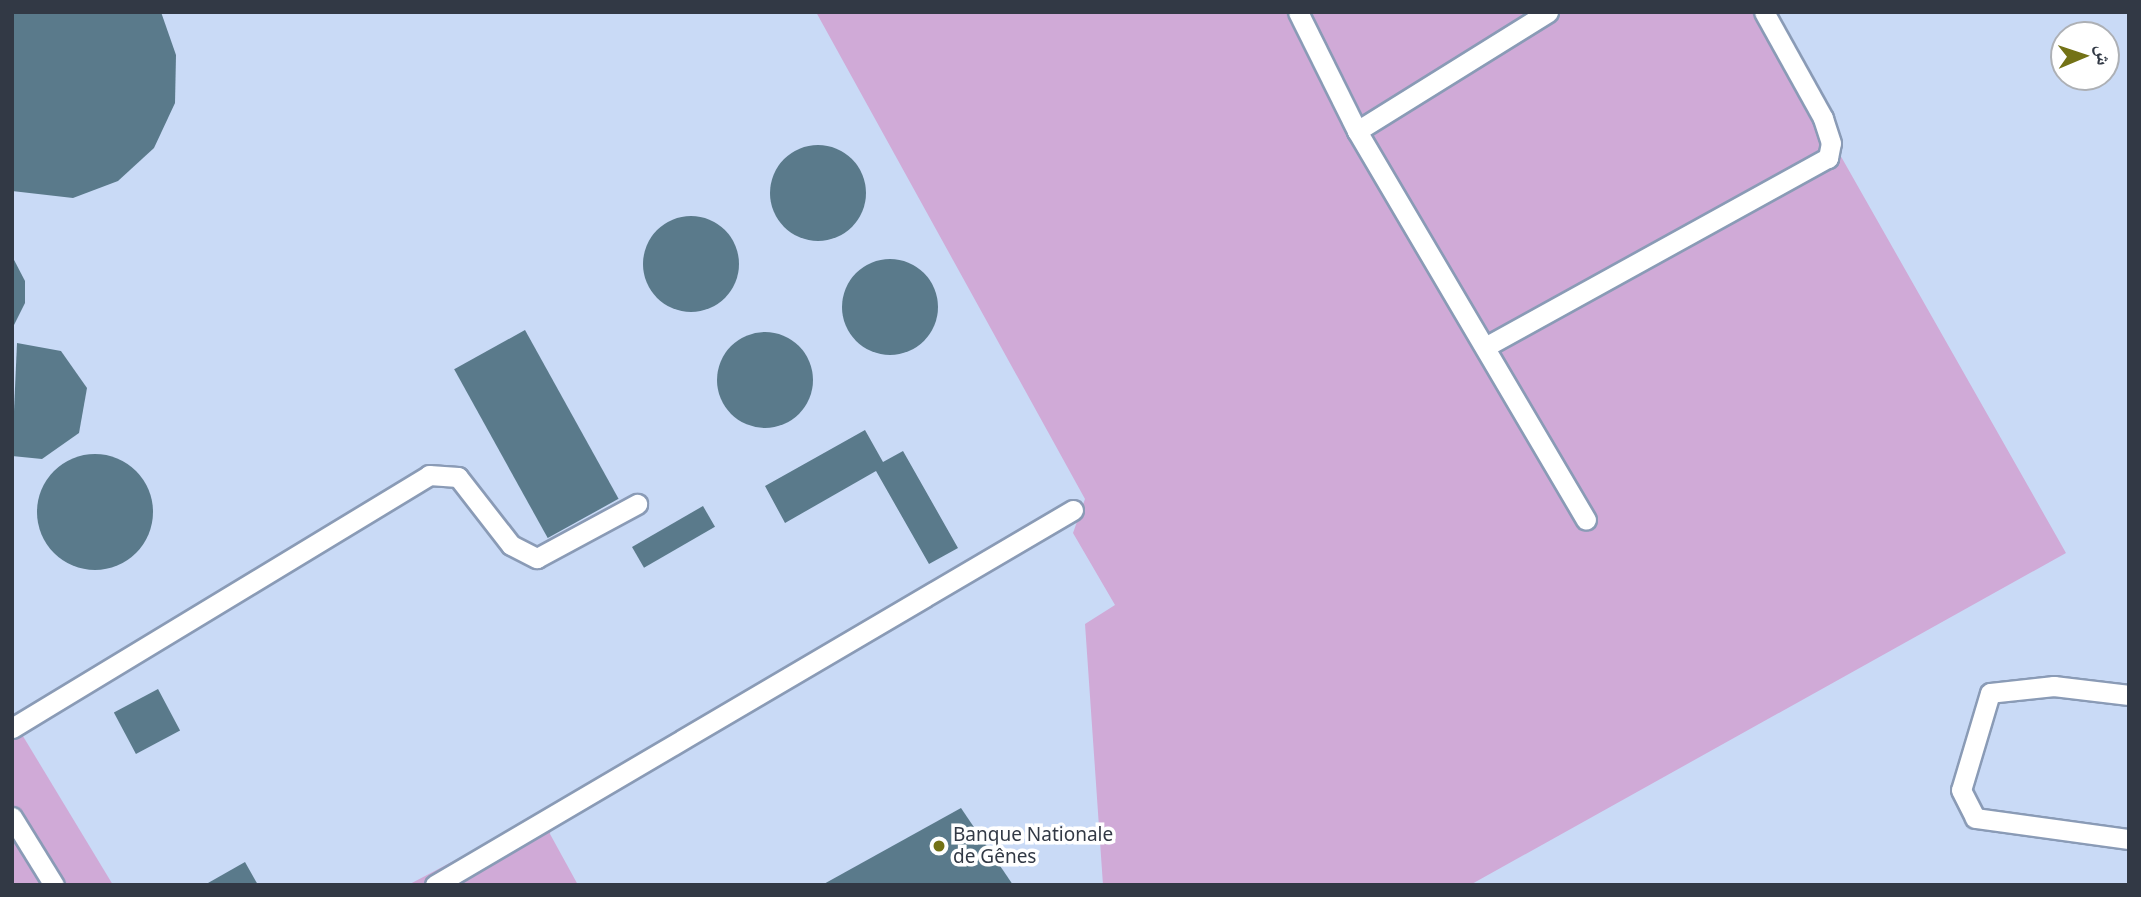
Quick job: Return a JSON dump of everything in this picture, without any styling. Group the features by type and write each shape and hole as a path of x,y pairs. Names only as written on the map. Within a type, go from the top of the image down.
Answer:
{"lane":[{"path":"1298,12 1357,131 1586,519"},
{"path":"1357,131 1548,12"},
{"path":"1485,348 1828,158 1832,143 1823,118 1764,12"},
{"path":"12,728 429,475 458,477 512,545 537,558 637,503"},
{"path":"435,885 1073,510"},
{"path":"2129,695 2053,686 1990,693 1961,790 1975,818 2129,839"},
{"path":"12,817 54,885"}],"shaded area":[{"path":"12,12 2129,12 2129,885 12,885"},
{"path":"816,12 1759,12 2066,553 1470,885 1103,885 1085,624 1115,605 1073,533 1085,499"},
{"path":"12,718 113,885 12,885"},
{"path":"554,808 550,834 578,885 408,885"}],"building":[{"path":"12,12 161,12 176,55 175,103 154,148 118,181 73,198 12,191"},
{"path":"818,145 836,149 852,159 862,175 866,193 862,211 852,227 836,237 818,241 800,237 784,227 774,211 770,193 774,175 784,159 800,149"},
{"path":"691,216 709,220 725,230 735,246 739,264 735,282 725,298 709,308 691,312 673,308 657,298 647,282 643,264 647,246 657,230 673,220"},
{"path":"12,256 25,281 25,303 12,329"},
{"path":"890,259 908,263 924,273 934,289 938,307 934,325 924,341 908,351 890,355 872,351 856,341 846,325 842,307 846,289 856,273 872,263"},
{"path":"525,330 619,499 548,538 454,369"},
{"path":"765,332 783,336 799,346 809,362 813,380 809,398 799,414 783,424 765,428 747,424 731,414 721,398 717,380 721,362 731,346 747,336"},
{"path":"17,343 61,351 87,388 79,433 42,459 12,456"},
{"path":"865,430 883,462 903,451 958,548 929,564 876,471 785,523 765,486"},
{"path":"95,454 117,458 136,471 149,490 153,512 149,534 136,553 117,566 95,570 73,566 54,553 41,534 37,512 41,490 54,471 73,458"},
{"path":"703,506 715,527 644,568 632,547"},
{"path":"158,689 180,730 136,754 114,712"},
{"name":"Banque Nationale de Gênes","path":"961,808 1013,885 822,885"},
{"path":"245,862 258,885 209,885 208,883"}],"place":[{"name":"Banque Nationale de Gênes","path":"939,846"}]}
